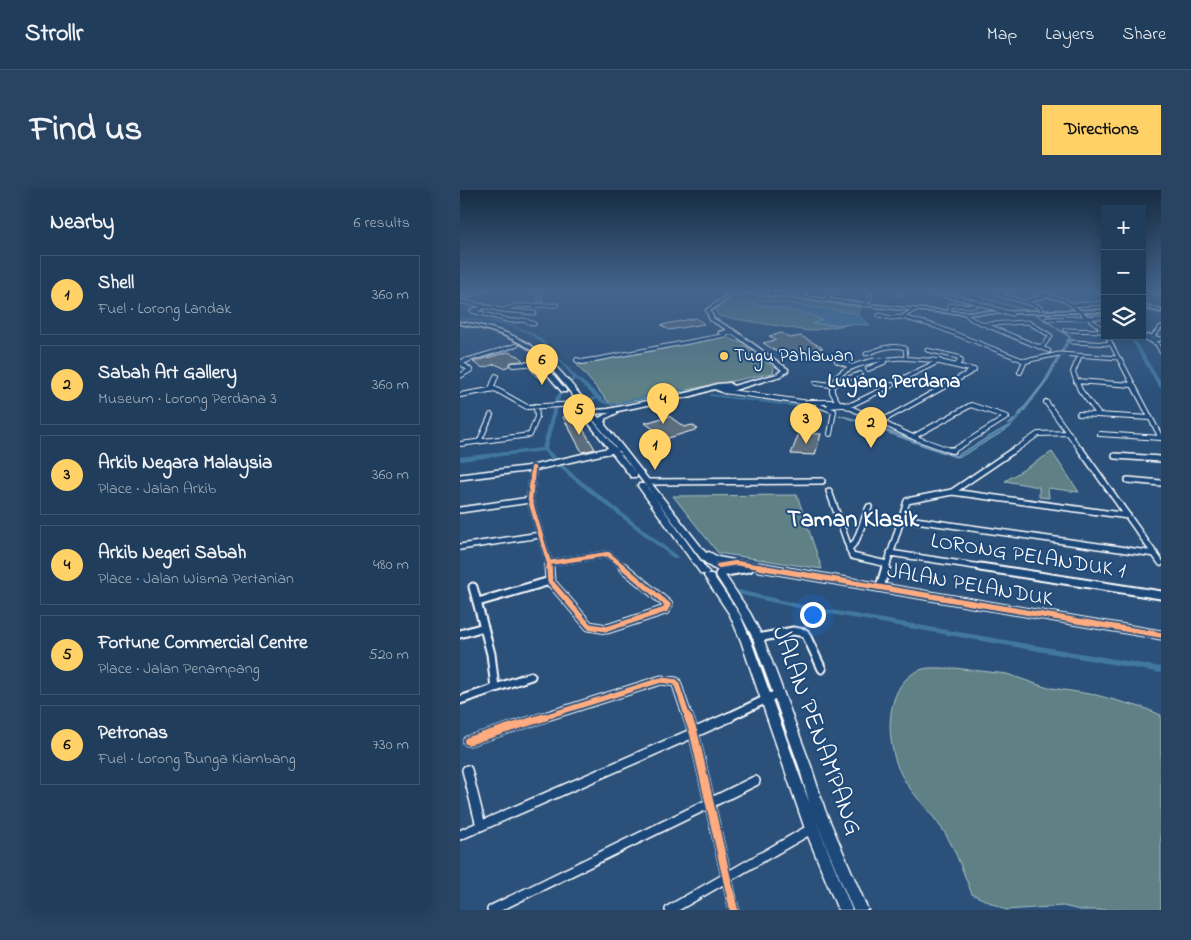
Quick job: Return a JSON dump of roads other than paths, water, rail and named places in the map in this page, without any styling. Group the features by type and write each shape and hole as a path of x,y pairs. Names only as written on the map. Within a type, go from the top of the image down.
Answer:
{"main road":[{"name":"JALAN PENAMPANG","path":"463,324 494,334 537,352 562,384"},
{"path":"719,325 727,333"},
{"path":"589,412 609,413 779,376 786,370 727,333 719,325"},
{"name":"JALAN PENAMPANG","path":"519,344 541,363 602,425 634,475 645,485 683,531 714,572 772,697 818,826 845,910"},
{"path":"602,425 602,418 609,413 720,389"},
{"name":"JALAN PENAMPANG","path":"589,412 736,599 758,638 772,697"},
{"path":"683,531 696,540 711,558 731,562"},
{"name":"JALAN PENAMPANG","path":"818,826 861,910"}],"street":[{"path":"925,324 1025,361 1059,354 1119,358"},
{"path":"984,324 1049,351"},
{"path":"984,324 1002,324"},
{"path":"1031,324 1051,336 1042,346 1038,346"},
{"path":"1157,341 1149,340 1145,337 1152,336 1161,327"},
{"path":"1065,330 1101,331"},
{"path":"1157,341 1161,331"},
{"path":"576,360 582,362 727,333"},
{"path":"1152,336 1157,341 1161,352"},
{"path":"1109,340 1161,438"},
{"path":"1072,342 1111,344"},
{"path":"460,361 519,344"},
{"path":"866,354 886,346 900,346 905,348 906,358"},
{"path":"927,350 958,357 961,360 957,365"},
{"path":"1080,356 1073,372 1076,381 1099,415"},
{"path":"831,385 839,376 853,367 889,359 906,358 939,361 972,369 972,372 880,422"},
{"path":"868,370 889,359"},
{"path":"460,361 470,370 460,376"},
{"path":"838,361 853,367"},
{"path":"902,379 939,361"},
{"path":"1020,372 1025,361"},
{"path":"513,366 526,363 530,365 541,363"},
{"path":"530,365 538,374"},
{"path":"816,383 831,385 860,374"},
{"path":"491,389 496,376"},
{"path":"1076,381 1133,385"},
{"path":"831,385 836,401"},
{"path":"730,387 732,392 740,394 845,406 892,385"},
{"path":"460,395 491,389 497,390 524,406 568,405 579,402"},
{"path":"720,389 740,394"},
{"path":"807,402 836,401 913,437 948,451 957,450 1007,418 1006,416 973,405 913,437"},
{"path":"1046,402 1161,563"},
{"path":"816,404 834,411 830,434"},
{"path":"460,444 530,435 537,417 536,406"},
{"path":"1079,414 1150,418"},
{"path":"479,442 491,415"},
{"path":"952,492 1038,434 1069,433"},
{"path":"1100,434 1161,438"},
{"path":"460,478 545,466 617,449"},
{"path":"1115,456 1161,459"},
{"path":"533,468 530,500 549,563 550,581 589,626 606,629 664,610 668,605 608,554 549,563"},
{"path":"1128,480 1161,483"},
{"path":"645,485 822,481"},
{"path":"829,491 852,556 856,559 887,564"},
{"path":"880,587 907,501 952,492 1128,516"},
{"path":"460,510 530,500"},
{"path":"850,550 856,541 869,507"},
{"path":"901,518 1154,554"},
{"path":"460,547 540,535"},
{"name":"LORONG PELANDUK 1","path":"890,553 1161,595"},
{"name":"JALAN PELANDUK","path":"714,572 731,562 1161,634"},
{"name":"JALAN PELANDUK","path":"714,572 743,568 773,569"},
{"path":"478,602 550,581"},
{"path":"473,587 491,654 495,688"},
{"path":"460,634 484,627"},
{"path":"758,638 793,631 805,633 822,669"},
{"path":"460,700 531,676"},
{"path":"468,741 661,680 676,682 694,734 734,910"},
{"path":"460,835 694,734 772,697"},
{"path":"467,770 481,826"},
{"path":"492,910 755,781"},
{"path":"670,910 818,826"}],"water":[{"path":"812,324 868,324 870,325"},
{"path":"1049,324 1071,337 1048,379 1009,428 962,456 955,457 839,415 864,422 956,456 1006,427 1018,415 1044,382 1069,337"}],"waterway":[{"path":"501,324 519,328 535,336 556,355 575,377"},
{"path":"1133,340 1161,387"},
{"path":"544,449 558,397 575,377"},
{"path":"575,377 598,397"},
{"path":"664,393 680,390 698,392"},
{"path":"621,402 660,394"},
{"path":"711,395 829,410"},
{"path":"580,404 598,397"},
{"path":"598,397 607,404 615,404"},
{"path":"460,459 544,449"},
{"path":"544,449 571,475 675,557"},
{"path":"739,592 802,607 1161,670"}],"place":[{"name":"Tugu Pahlawan","path":"724,356"},
{"name":"Petronas","path":"542,385"},
{"name":"Arkib Negeri Sabah","path":"663,424"},
{"name":"Fortune Commercial Centre","path":"579,435"},
{"name":"Arkib Negara Malaysia","path":"806,444"},
{"name":"Sabah Art Gallery","path":"871,448"},
{"name":"Shell","path":"655,470"}],"district":[{"name":"Luyang Perdana","path":"894,382"},
{"name":"Taman Klasik","path":"853,520"}]}
